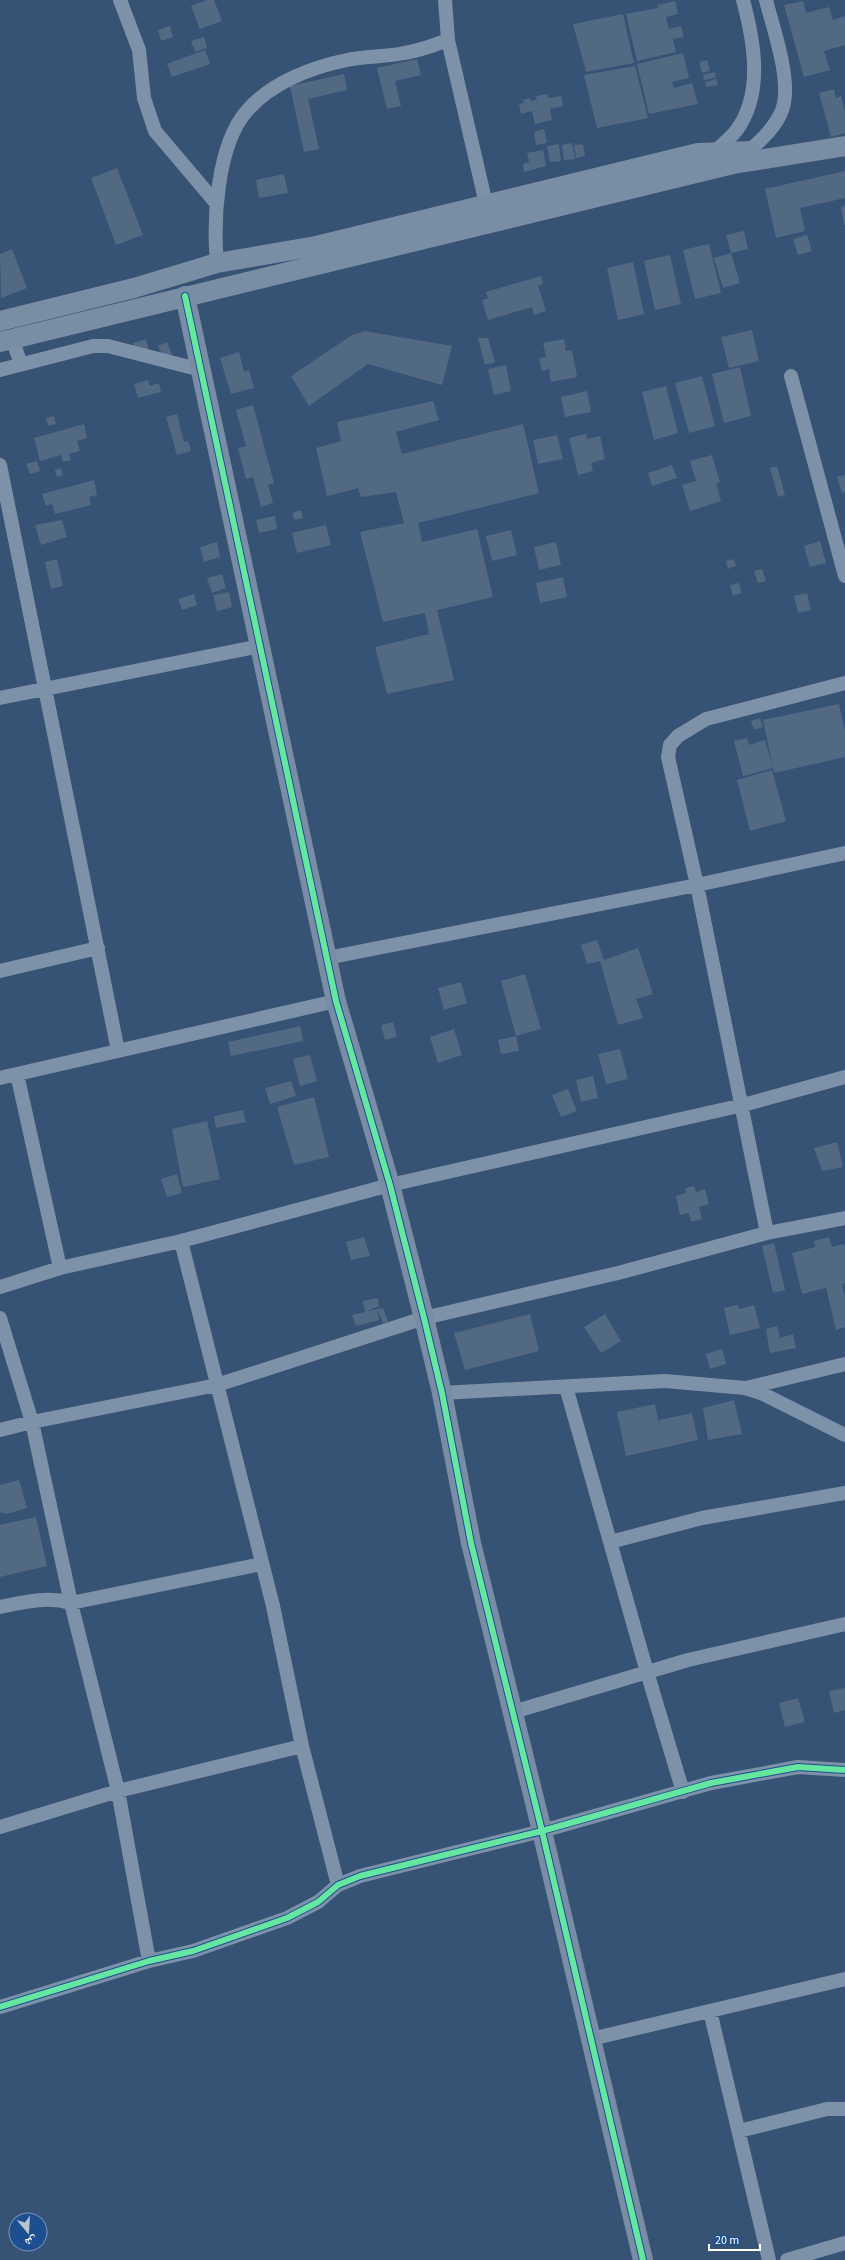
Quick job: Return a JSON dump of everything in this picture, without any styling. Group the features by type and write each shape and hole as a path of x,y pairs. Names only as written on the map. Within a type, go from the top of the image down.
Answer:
{"street":[{"path":"120,0 139,50 144,98 155,131 216,204"},
{"path":"445,0 448,40 486,204"},
{"path":"702,171 715,152 737,130 752,96 754,77 753,52 743,0"},
{"path":"733,164 769,132 781,114 785,90 785,72 766,0"},
{"path":"217,263 216,204 232,136 246,112 277,87 302,73 348,60 405,53 448,40"},
{"path":"0,321 134,288 217,263 318,255 628,189 733,164 783,154 845,146"},
{"path":"21,364 6,341 185,296 486,204 698,153 749,150 783,154"},
{"path":"623,170 628,189"},
{"path":"185,296 336,1001 390,1185 424,1318 442,1392 471,1544 542,1831 643,2260"},
{"path":"0,370 93,346 108,346 201,370"},
{"path":"791,376 842,554 845,576"},
{"path":"0,464 118,1051"},
{"path":"0,698 260,646"},
{"path":"767,1233 743,1104 697,885 668,757 670,745 678,736 706,719 845,683"},
{"path":"327,958 697,885 845,854"},
{"path":"0,971 98,948"},
{"path":"0,1078 336,1001"},
{"path":"17,1074 60,1268"},
{"path":"0,1288 60,1268 181,1240 390,1185 743,1104 845,1077"},
{"path":"0,1430 32,1422 217,1385 424,1318 618,1273 767,1233 845,1218"},
{"path":"181,1240 261,1564 273,1606 302,1746 338,1885"},
{"path":"0,1318 32,1422 72,1603 118,1791 149,1961"},
{"path":"745,1388 845,1364"},
{"path":"442,1392 665,1381 745,1388 761,1393 845,1435"},
{"path":"566,1387 647,1672 684,1792"},
{"path":"610,1542 702,1518 845,1492"},
{"path":"0,1607 37,1600 60,1600 72,1603 261,1564"},
{"path":"513,1712 688,1660 845,1624"},
{"path":"0,1827 118,1791 302,1746"},
{"path":"0,2007 149,1961 193,1951 287,1918 318,1902 338,1885 360,1876 542,1831 684,1792 711,1783 798,1767 845,1770"},
{"path":"591,2039 845,1979"},
{"path":"710,2011 769,2260"},
{"path":"739,2131 827,2109 845,2109"},
{"path":"788,2260 845,2243"}],"building":[{"path":"207,0 214,0 222,21 200,29 191,6"},
{"path":"675,1 678,14 666,17 669,29 681,26 684,37 673,39 676,52 637,61 626,14 658,8 657,5"},
{"path":"803,1 806,13 829,7 833,20 845,16 845,45 824,51 830,70 804,77 784,5"},
{"path":"623,14 634,63 586,72 573,24"},
{"path":"170,26 173,37 161,41 158,30"},
{"path":"204,37 207,48 195,52 191,41"},
{"path":"205,50 210,64 172,77 167,64"},
{"path":"683,53 689,78 672,82 674,88 692,83 698,104 649,114 637,64"},
{"path":"417,59 421,75 395,81 401,106 387,109 377,68"},
{"path":"707,60 710,71 702,73 699,62"},
{"path":"635,66 648,118 597,128 584,75"},
{"path":"715,72 716,77 704,80 703,75"},
{"path":"344,74 347,90 308,99 319,149 304,152 290,86"},
{"path":"716,79 718,85 706,87 705,82"},
{"path":"834,89 836,98 841,96 845,111 845,133 831,137 819,93"},
{"path":"547,94 548,98 561,96 563,106 550,109 552,120 535,124 532,111 521,114 519,104 524,103 523,100 530,98 530,101 537,100 536,96"},
{"path":"544,129 547,143 536,145 534,132"},
{"path":"572,143 575,159 564,160 562,145"},
{"path":"559,144 561,161 550,162 547,146"},
{"path":"583,144 585,156 576,158 574,145"},
{"path":"543,150 546,166 524,172 523,164 529,162 527,153"},
{"path":"117,168 143,235 116,245 91,178"},
{"path":"845,171 845,198 800,208 805,231 776,238 765,189"},
{"path":"284,174 288,193 259,198 256,180"},
{"path":"845,206 845,225 844,225 841,207"},
{"path":"744,231 748,249 731,253 726,235"},
{"path":"807,235 812,251 798,255 793,239"},
{"path":"709,244 721,293 695,299 683,250"},
{"path":"12,249 27,288 1,298 0,254"},
{"path":"731,253 740,283 723,288 714,258"},
{"path":"670,255 681,304 655,310 644,261"},
{"path":"633,262 644,314 618,320 607,268"},
{"path":"541,276 543,284 538,286 546,311 534,315 532,307 488,320 482,300 488,298 486,292"},
{"path":"752,330 759,361 729,368 721,337"},
{"path":"365,331 452,346 442,385 368,364 309,406 291,376 352,335"},
{"path":"478,338 488,338 495,362 485,365"},
{"path":"146,339 149,351 136,355 133,343"},
{"path":"564,339 566,351 572,350 577,377 551,382 549,369 542,371 539,358 546,357 543,343"},
{"path":"167,342 172,354 163,358 158,346"},
{"path":"239,352 244,372 249,370 254,388 231,394 220,358"},
{"path":"506,365 511,391 494,395 488,369"},
{"path":"740,367 751,416 724,423 712,374"},
{"path":"702,376 715,426 689,433 675,383"},
{"path":"148,380 150,386 159,383 161,392 138,398 134,384"},
{"path":"666,386 678,433 654,440 642,392"},
{"path":"587,391 591,412 565,417 561,397"},
{"path":"433,401 439,420 396,432 402,454 523,424 539,493 418,523 422,542 477,529 493,597 437,610 454,680 387,694 375,647 429,634 425,613 383,622 360,532 404,523 396,492 361,497 358,488 327,496 316,448 341,441 337,422"},
{"path":"253,405 274,483 268,485 273,503 261,507 253,477 246,479 238,448 246,446 236,410"},
{"path":"177,414 184,442 188,441 191,451 177,455 166,417"},
{"path":"54,416 56,424 48,426 46,418"},
{"path":"84,424 87,438 77,441 80,451 69,454 71,460 63,462 61,455 40,461 34,438"},
{"path":"586,434 587,439 600,436 605,459 591,463 593,471 578,475 569,438"},
{"path":"557,435 563,459 538,464 533,440"},
{"path":"712,455 720,482 716,483 721,501 690,511 682,485 696,481 690,461"},
{"path":"37,461 40,471 30,474 26,464"},
{"path":"672,465 677,478 652,486 648,473"},
{"path":"777,466 785,495 778,497 770,468"},
{"path":"61,468 63,475 57,477 55,470"},
{"path":"845,475 845,492 842,493 837,477"},
{"path":"94,480 97,495 89,497 91,505 55,514 52,504 46,506 42,494"},
{"path":"301,510 303,518 294,520 292,513"},
{"path":"275,516 277,529 259,533 256,520"},
{"path":"62,520 67,537 41,545 35,525"},
{"path":"326,525 331,545 297,553 292,533"},
{"path":"511,530 517,555 492,561 486,536"},
{"path":"820,541 826,563 810,567 804,546"},
{"path":"217,542 220,557 204,562 200,547"},
{"path":"556,542 561,565 539,570 534,547"},
{"path":"57,559 63,586 51,589 45,562"},
{"path":"734,559 736,566 728,569 726,561"},
{"path":"762,569 766,581 758,583 754,571"},
{"path":"222,574 226,588 212,593 207,578"},
{"path":"563,577 567,597 540,603 536,583"},
{"path":"739,583 742,593 733,596 730,585"},
{"path":"229,592 232,607 217,611 213,595"},
{"path":"807,593 811,610 798,613 794,596"},
{"path":"194,594 197,605 182,610 178,599"},
{"path":"839,704 845,731 845,757 774,773 763,720"},
{"path":"760,718 763,727 754,730 751,721"},
{"path":"747,738 749,745 765,740 773,768 743,776 734,741"},
{"path":"772,770 786,821 750,831 737,780"},
{"path":"597,940 604,960 638,948 653,994 636,999 643,1018 618,1025 600,961 587,964 581,945"},
{"path":"525,974 541,1029 516,1036 501,981"},
{"path":"461,982 467,1003 444,1010 438,988"},
{"path":"393,1022 397,1037 385,1040 381,1025"},
{"path":"300,1026 303,1041 231,1056 228,1042"},
{"path":"454,1029 462,1055 438,1063 430,1037"},
{"path":"516,1036 519,1051 501,1054 498,1040"},
{"path":"620,1049 628,1079 606,1084 598,1054"},
{"path":"310,1055 317,1081 300,1086 293,1059"},
{"path":"593,1076 598,1098 581,1102 576,1080"},
{"path":"291,1081 296,1096 270,1104 265,1088"},
{"path":"568,1089 577,1111 561,1117 552,1095"},
{"path":"314,1097 329,1157 294,1165 277,1107"},
{"path":"243,1110 246,1122 216,1128 214,1116"},
{"path":"207,1121 220,1179 183,1187 172,1129"},
{"path":"837,1142 843,1167 822,1171 814,1148"},
{"path":"177,1174 182,1193 167,1197 161,1179"},
{"path":"694,1186 696,1192 705,1189 709,1204 699,1207 702,1219 691,1222 689,1213 680,1215 676,1196 686,1193 685,1188"},
{"path":"364,1237 370,1256 351,1260 346,1242"},
{"path":"829,1237 832,1247 844,1244 845,1247 845,1283 842,1284 845,1296 845,1327 836,1330 826,1288 802,1294 792,1253 815,1247 814,1241"},
{"path":"774,1243 785,1290 773,1293 762,1246"},
{"path":"378,1298 379,1306 365,1312 363,1301"},
{"path":"738,1305 739,1309 754,1305 760,1328 730,1335 724,1308"},
{"path":"383,1308 388,1322 383,1323 377,1309"},
{"path":"377,1309 379,1320 356,1326 352,1315"},
{"path":"530,1314 539,1351 465,1370 454,1333"},
{"path":"605,1314 621,1341 601,1353 584,1327"},
{"path":"777,1326 780,1338 793,1334 796,1348 770,1353 766,1329"},
{"path":"722,1349 726,1364 710,1369 706,1354"},
{"path":"734,1400 742,1434 708,1440 703,1408"},
{"path":"655,1404 659,1425 659,1420 692,1413 698,1440 626,1456 617,1412"},
{"path":"19,1480 27,1508 7,1514 0,1512 0,1485"},
{"path":"36,1517 47,1566 0,1577 0,1525"},
{"path":"845,1688 845,1710 834,1713 829,1691"},
{"path":"798,1698 805,1722 785,1727 779,1703"}],"cycle path":[{"path":"185,296 336,1001 390,1185 424,1318 442,1393 471,1543 542,1831 643,2260"},
{"path":"0,2007 149,1961 193,1951 287,1918 318,1902 338,1885 360,1876 542,1831 711,1783 798,1767 845,1770"}]}
